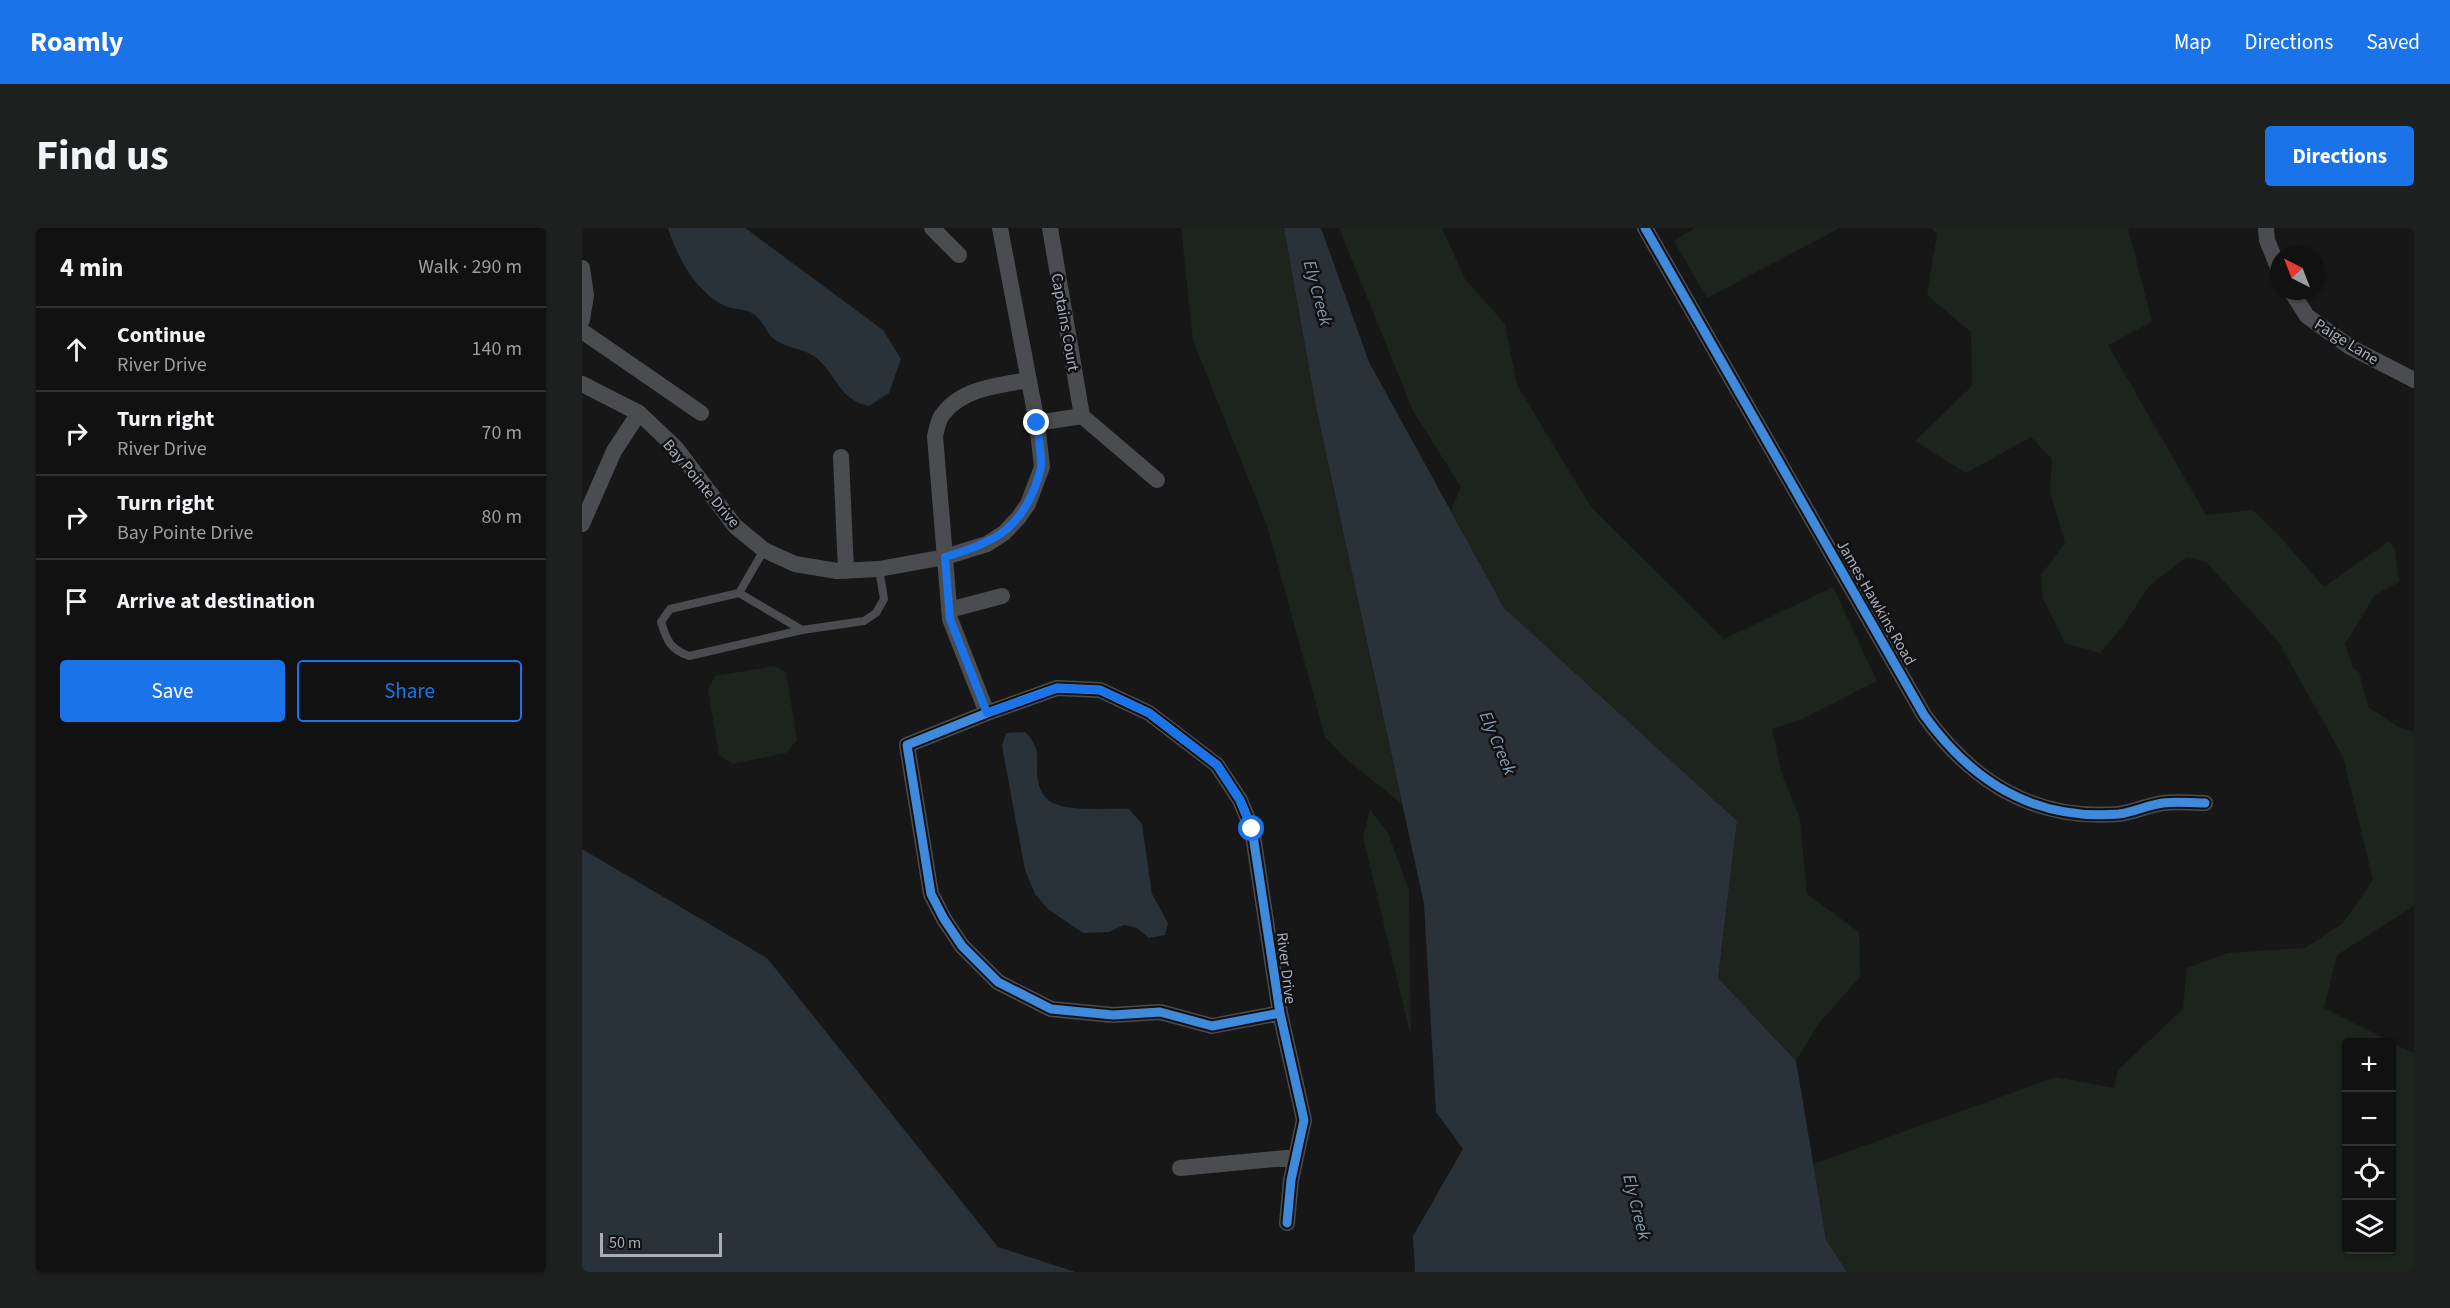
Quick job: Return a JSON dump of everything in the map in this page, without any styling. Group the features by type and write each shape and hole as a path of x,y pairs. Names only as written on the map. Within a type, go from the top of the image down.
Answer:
{"street":[{"path":"932,228 959,255"},
{"name":"Bay Pointe Drive","path":"582,384 639,413 676,448 735,526 764,550 795,564 846,571 879,569 945,557 987,544 1004,532 1024,511 1042,467 1037,423 1000,228"},
{"name":"Captains Court","path":"1050,228 1082,416"},
{"name":"James Hawkins Road","path":"1645,228 1924,715 1945,743 1965,763 2001,789 2050,810 2075,814 2120,814 2164,803 2205,803"},
{"path":"2266,228 2270,248"},
{"path":"582,268 586,295 582,320"},
{"name":"Paige Lane","path":"2297,300 2307,316 2350,347 2414,380"},
{"path":"582,331 701,412"},
{"path":"987,713 950,619 935,436 940,418 959,399 986,388 1029,380"},
{"path":"582,524 614,451 639,413"},
{"path":"1037,423 1082,416 1157,480"},
{"path":"841,457 846,571"},
{"path":"949,610 1002,596"},
{"name":"River Drive","path":"1057,688 1100,690 1149,713 1217,765 1240,800 1252,829 1280,1012 1212,1026 1160,1012 1113,1015 1051,1009 998,982 962,946 944,920 931,894 907,745 1057,688"},
{"path":"1280,1012 1304,1120 1296,1157 1287,1222"},
{"path":"1180,1168 1296,1157"}],"lane":[{"path":"739,593 764,550"},
{"path":"801,630 739,593 670,609 662,622 668,644 676,651 689,656 801,630 864,621 876,613 884,599 879,569"}],"shaded area":[{"path":"1181,228 1284,228 1316,407 1402,804 1346,759 1325,737 1267,525 1193,340"},
{"path":"1339,228 1442,228 1465,279 1505,324 1517,385 1591,507 1724,639 1833,587 1877,681 1802,719 1772,729 1782,774 1800,819 1807,894 1859,932 1860,977 1819,1023 1796,1061 1718,978 1737,821 1504,608 1451,511 1461,487 1413,411"},
{"path":"1695,228 1840,228 1707,298 1674,241"},
{"path":"1931,228 2128,228 2152,322 2108,345 2206,515 2252,510 2274,530 2324,587 2389,541 2395,549 2399,582 2375,595 2345,644 2353,668 2359,672 2368,707 2397,726 2414,732 2414,906 2337,955 2324,1008 2383,1038 2342,1038 2342,1254 2396,1254 2396,1045 2414,1053 2414,1272 1847,1272 1826,1240 1813,1164 2056,1077 2114,1088 2118,1070 2183,1009 2187,968 2227,953 2305,948 2343,923 2373,880 2343,757 2278,641 2206,562 2187,557 2149,586 2123,626 2100,653 2065,643 2043,598 2041,575 2065,543 2050,492 2052,459 2031,437 1966,473 1915,441 1972,386 1971,332 1927,295 1937,235"},
{"path":"774,666 786,672 797,740 786,753 732,764 719,755 708,689 715,676"},
{"path":"1370,810 1388,833 1409,891 1411,1037 1363,837"}],"water":[{"path":"668,228 745,228 883,330 901,359 889,393 869,406 858,403 843,391 827,368 812,355 774,339 754,314 728,307 707,294 683,263"},
{"name":"Ely Creek","path":"1284,228 1321,228 1369,362 1504,608 1737,821 1718,978 1796,1061 1826,1240 1847,1272 1415,1272 1413,1236 1463,1149 1436,1112 1424,904 1316,407"},
{"path":"1025,732 1035,747 1038,782 1042,793 1051,802 1068,807 1089,809 1129,809 1142,824 1152,894 1168,923 1165,935 1149,938 1137,928 1124,925 1109,932 1083,933 1048,909 1035,894 1025,870 1002,746 1006,733"},
{"path":"582,849 767,958 998,1247 1075,1272 582,1272"}],"cycle path":[{"path":"1645,228 1924,715 1963,760 1984,778 2008,792 2059,811 2088,815 2119,814 2163,803 2205,803"},
{"path":"1280,1013 1212,1026 1160,1012 1113,1015 1051,1009 998,982 962,946 931,894 907,745 1057,688 1100,690 1149,713 1217,765 1240,800 1252,829 1280,1013 1304,1120 1291,1180 1287,1223"}],"route":[{"path":"1037,423 1042,467 1028,504 1004,532 987,544 945,557 950,619 987,713 1057,688 1100,690 1149,713 1217,765 1240,800 1252,829"}]}
